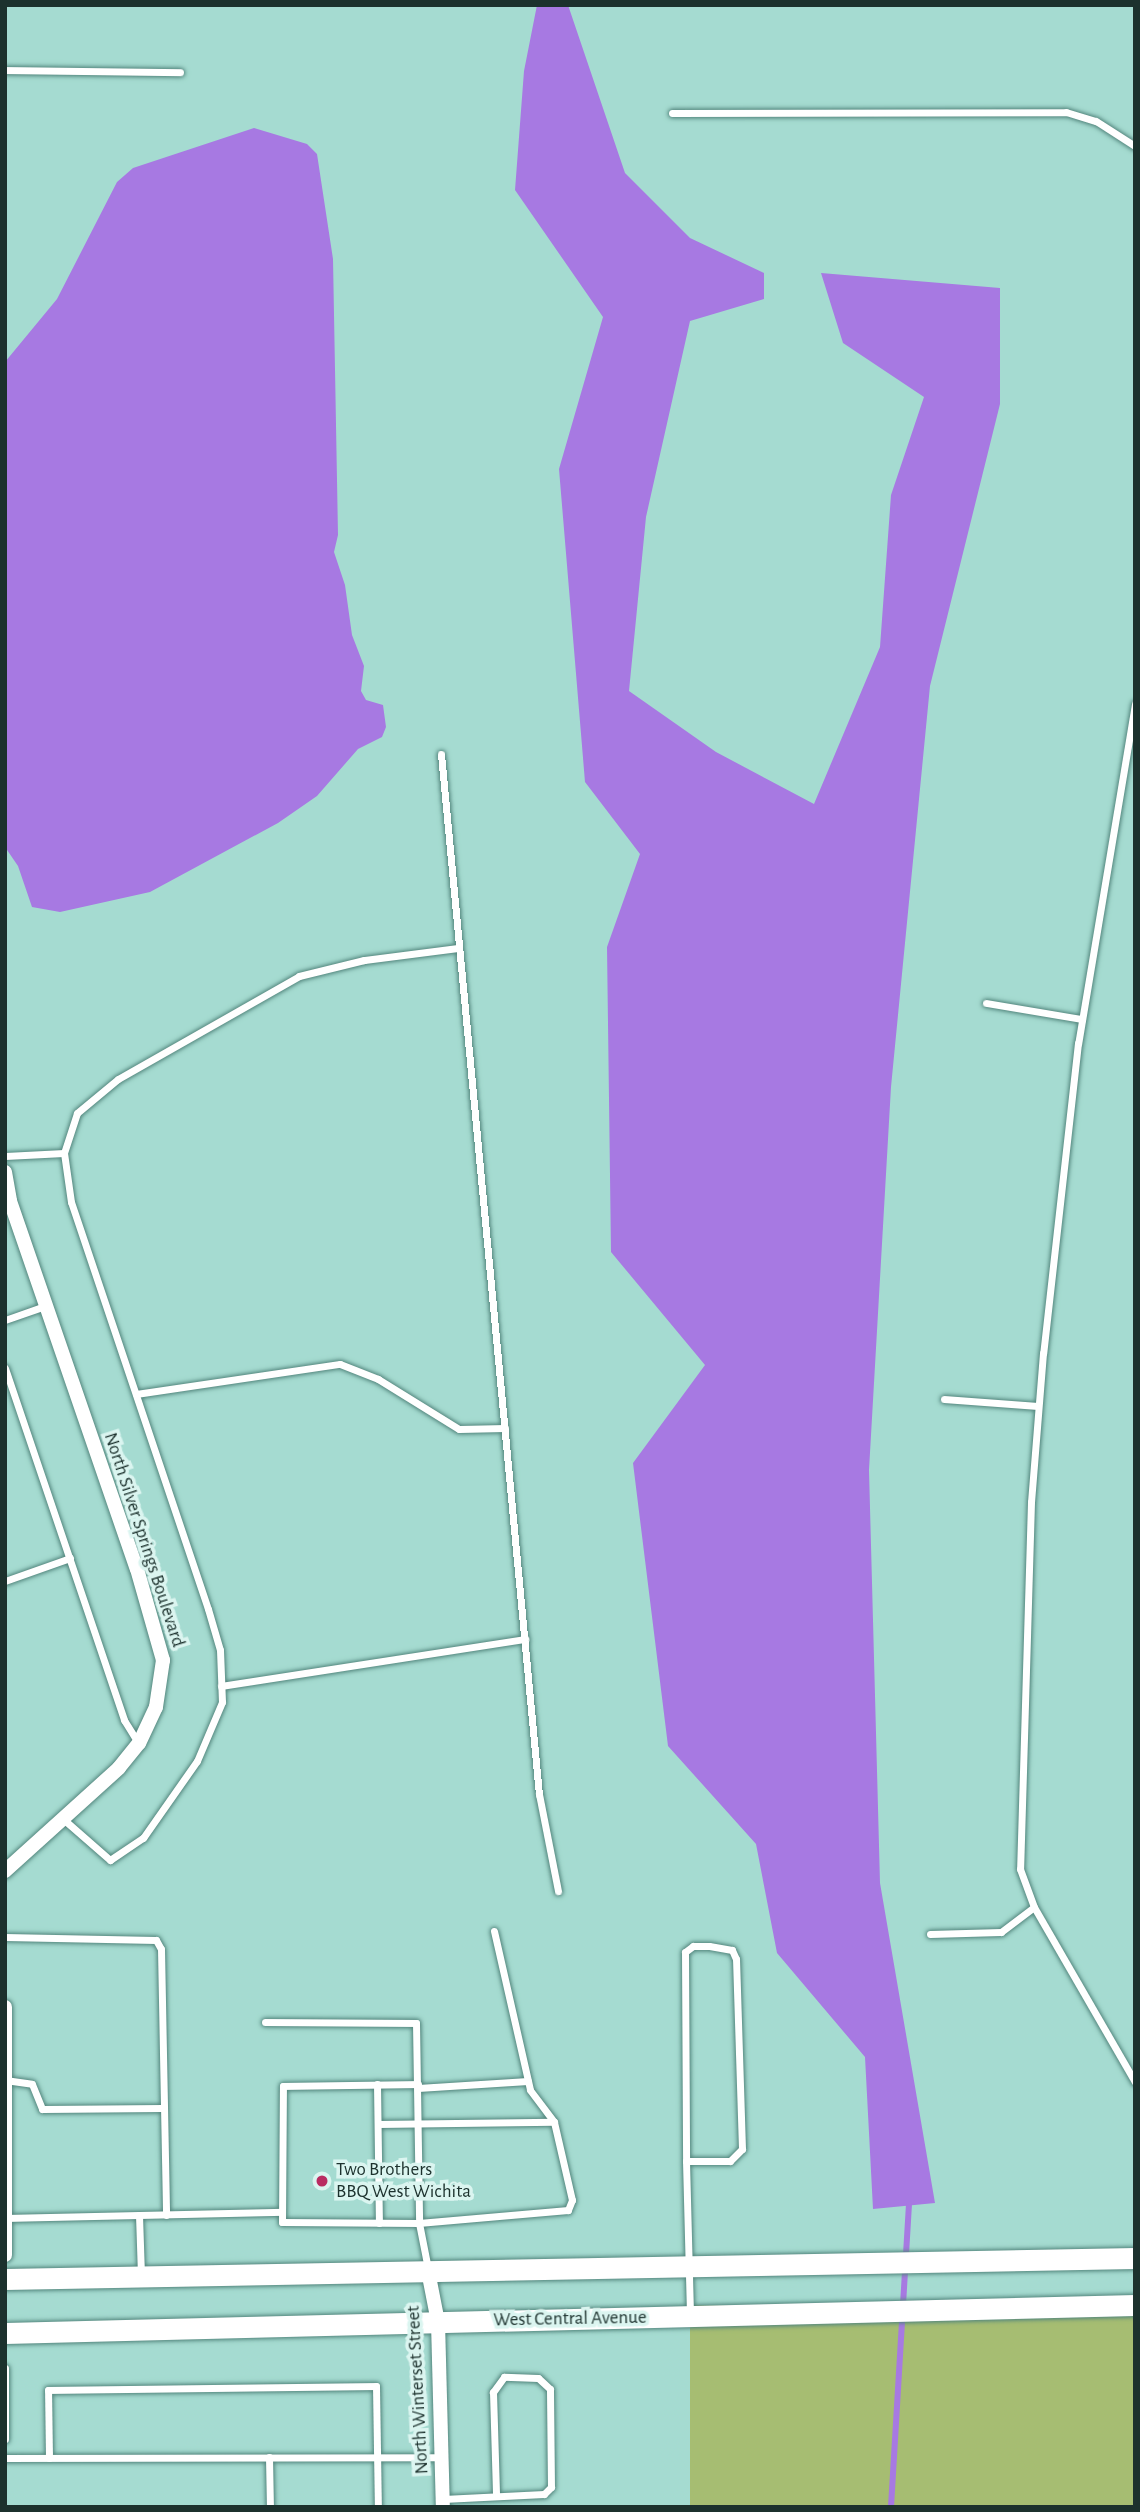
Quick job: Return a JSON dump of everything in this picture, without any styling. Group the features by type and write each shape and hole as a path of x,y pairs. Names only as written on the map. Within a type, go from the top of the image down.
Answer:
{"main road":[{"path":"5,2279 1135,2258"},
{"name":"West Central Avenue","path":"5,2333 690,2316 848,2309 1135,2305"}],"street":[{"name":"North Silver Springs Boulevard","path":"5,1172 10,1201 160,1640 162,1684 139,1744 119,1768 5,1871"},
{"path":"5,2007 8,2218 5,2255"},
{"name":"North Winterset Street","path":"428,2271 438,2322 443,2503"}],"lane":[{"path":"5,70 180,72"},
{"path":"672,113 1066,111 1096,121 1135,146"},
{"path":"1135,704 1082,1019 1038,1406 1031,1502 1020,1869 1034,1906 1135,2082"},
{"path":"442,754 458,948 540,1794 558,1891"},
{"path":"62,1818 110,1860 143,1838 197,1761 222,1702 220,1650 208,1609 71,1202 64,1153 77,1113 118,1079 299,976 364,960 458,948"},
{"path":"986,1003 1082,1019"},
{"path":"5,1156 64,1153"},
{"path":"5,1320 45,1306"},
{"path":"136,1394 340,1364 377,1379 459,1429 505,1428"},
{"path":"5,1368 124,1720 139,1744"},
{"path":"944,1399 1038,1406"},
{"path":"5,1581 69,1558"},
{"path":"221,1686 525,1639"},
{"path":"930,1934 1001,1932 1034,1906"},
{"path":"494,1931 528,2081 554,2122 572,2200 568,2210 419,2223 286,2224 281,2212 283,2086 418,2086 528,2081"},
{"path":"5,1937 156,1940 161,1949 166,2215"},
{"path":"686,2161 730,2161 742,2149 736,1959 732,1950 709,1946 693,1946 685,1952 686,2161 690,2316"},
{"path":"265,2022 416,2024 419,2223 428,2271"},
{"path":"6,2080 32,2084 42,2109 163,2108"},
{"path":"377,2084 379,2223"},
{"path":"378,2124 554,2122"},
{"path":"8,2218 281,2212"},
{"path":"139,2215 141,2277"},
{"path":"5,2368 5,2439"},
{"path":"443,2503 496,2496 544,2494 551,2487 550,2389 538,2378 503,2377 493,2392 496,2496"},
{"path":"49,2458 48,2390 376,2386 378,2507"},
{"path":"269,2457 270,2507"},
{"path":"5,2458 441,2457"}],"green space":[{"path":"690,2305 1135,2305 1135,2507 690,2507"}],"shaded area":[{"path":"537,5 568,5 625,173 690,238 764,273 764,299 690,321 646,517 629,691 716,752 814,804 880,647 891,495 924,397 843,343 821,273 1000,288 1000,404 930,686 891,1087 869,1470 880,1883 935,2203 873,2209 865,2057 777,1953 756,1844 668,1746 633,1463 705,1365 611,1252 607,947 640,854 585,782 559,469 603,317 515,190 524,71"},
{"path":"254,128 307,144 317,154 333,259 338,535 334,552 345,585 352,635 364,666 361,691 366,700 383,705 386,727 382,737 358,749 317,796 278,823 150,892 60,912 32,907 18,866 5,847 5,362 57,299 117,182 133,168"}],"waterway":[{"path":"891,2507 909,2205"}],"place":[{"name":"Two Brothers BBQ West Wichita","path":"322,2181"}]}
